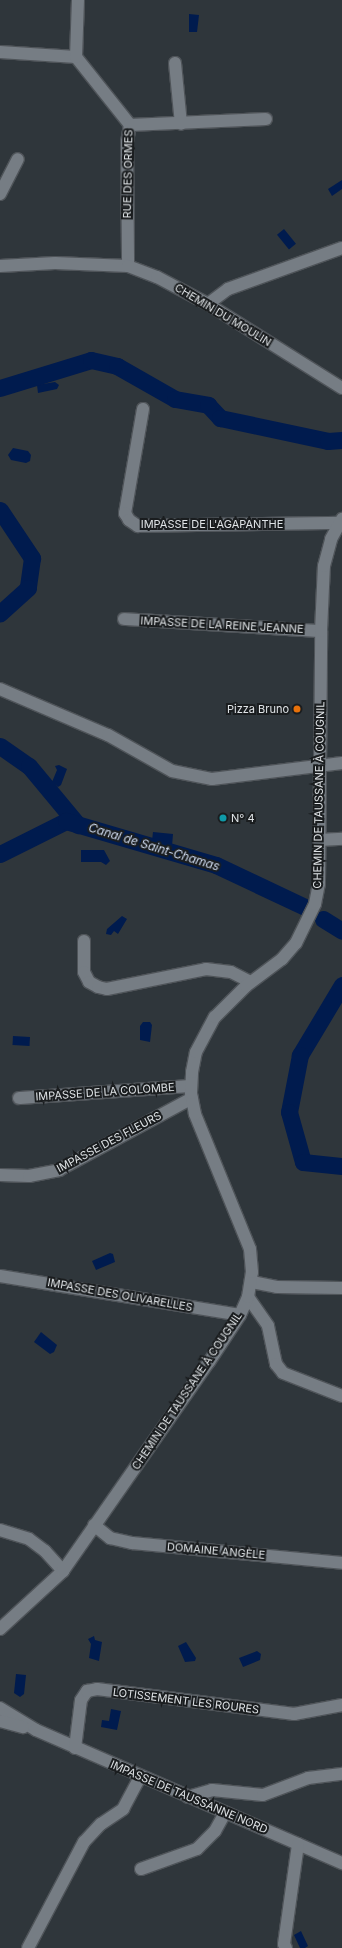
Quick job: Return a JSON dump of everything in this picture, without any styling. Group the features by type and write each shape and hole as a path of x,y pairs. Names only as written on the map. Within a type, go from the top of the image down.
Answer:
{"street":[{"path":"0,52 76,57 78,0"},
{"name":"RUE DES ORMES","path":"76,57 130,125 127,142 128,266"},
{"path":"175,63 181,124"},
{"path":"130,125 266,120"},
{"path":"0,194 18,159"},
{"path":"208,304 228,289 342,248"},
{"path":"0,260 55,263"},
{"name":"CHEMIN DU MOULIN","path":"0,266 55,263 128,266 156,277 208,304 342,388"},
{"name":"IMPASSE DE L'AGAPANTHE","path":"143,409 125,513 128,520 138,526 340,521"},
{"name":"CHEMIN DE TAUSSANE À COUGNIL","path":"0,1629 63,1571 240,1315 248,1297 252,1282 250,1250 243,1228 195,1114 191,1092 196,1052 203,1034 215,1017 251,982 282,959 296,943 307,924 319,884 322,764 321,631 324,566 340,521"},
{"name":"IMPASSE DE LA REINE JEANNE","path":"124,619 321,631"},
{"path":"0,689 108,735 172,771 212,779 322,764 342,763"},
{"path":"320,840 342,839"},
{"path":"84,941 84,972 89,982 98,987 107,989 206,969 231,972 251,982"},
{"name":"IMPASSE DE LA COLOMBE","path":"19,1098 191,1092"},
{"name":"IMPASSE DES FLEURS","path":"0,1175 28,1176 59,1170 191,1092"},
{"name":"IMPASSE DES OLIVARELLES","path":"0,1276 240,1315"},
{"path":"252,1282 277,1287 342,1288"},
{"path":"248,1297 268,1326 276,1364 283,1373 342,1396"},
{"name":"DOMAINE ANGÈLE","path":"94,1525 110,1538 132,1544 342,1562"},
{"path":"0,1530 29,1539 45,1551 63,1571"},
{"name":"LOTISSEMENT LES ROURES","path":"75,1748 82,1700 87,1691 97,1689 294,1714 342,1705"},
{"name":"IMPASSE DE TAUSSANNE NORD","path":"0,1708 36,1730 75,1748 342,1863"},
{"name":"IMPASSE DE TAUSSANNE NORD","path":"0,1721 36,1730"},
{"path":"188,1797 212,1790 263,1795 308,1778 342,1774"},
{"path":"28,1948 84,1842 101,1824 123,1809 140,1777"},
{"path":"141,1869 197,1849 215,1831 226,1813"},
{"path":"286,1948 284,1944 298,1844"}],"water":[{"path":"189,14 199,15 197,32 189,32"},
{"path":"342,180 342,189 332,196 328,189"},
{"path":"284,229 296,244 289,249 277,235"},
{"path":"55,382 59,385 57,389 38,393 37,385"},
{"path":"13,448 28,451 31,455 30,461 26,463 11,460 8,455"},
{"path":"59,765 67,769 61,785 58,787 52,782 57,770 55,766"},
{"path":"153,832 173,834 172,846 152,841"},
{"path":"81,850 104,850 110,861 106,865 101,862 81,862"},
{"path":"122,916 127,919 118,934 114,931 111,935 106,934 107,929"},
{"path":"143,1022 150,1022 152,1025 150,1042 140,1040 140,1026"},
{"path":"13,1036 30,1037 30,1046 13,1045"},
{"path":"110,1253 113,1254 115,1262 96,1270 92,1261"},
{"path":"41,1332 57,1345 54,1352 50,1354 34,1342"},
{"path":"94,1636 95,1640 102,1642 99,1661 89,1658 91,1644 88,1639"},
{"path":"186,1642 196,1658 195,1661 185,1662 178,1646"},
{"path":"257,1651 261,1654 260,1660 243,1667 239,1658"},
{"path":"16,1674 26,1675 24,1694 20,1697 14,1693"},
{"path":"111,1709 121,1711 117,1730 101,1727 102,1720 109,1721"},
{"path":"301,1931 308,1946 305,1948 300,1948 294,1935"}],"waterway":[{"path":"0,388 91,360 117,366 175,399 208,405 220,418 328,441 342,440"},
{"path":"0,510 32,558 28,588 0,613"},
{"path":"0,746 29,766 78,825"},
{"name":"Canal de Saint-Chamas","path":"0,854 66,821 216,865 307,908"},
{"name":"Canal de Saint-Chamas","path":"323,919 342,931"},
{"name":"Canal de Saint-Chamas","path":"342,985 300,1055 289,1112 303,1162 342,1166"}],"place":[{"name":"Pizza Bruno","path":"297,709"},
{"name":"N° 4","path":"223,818"}]}
